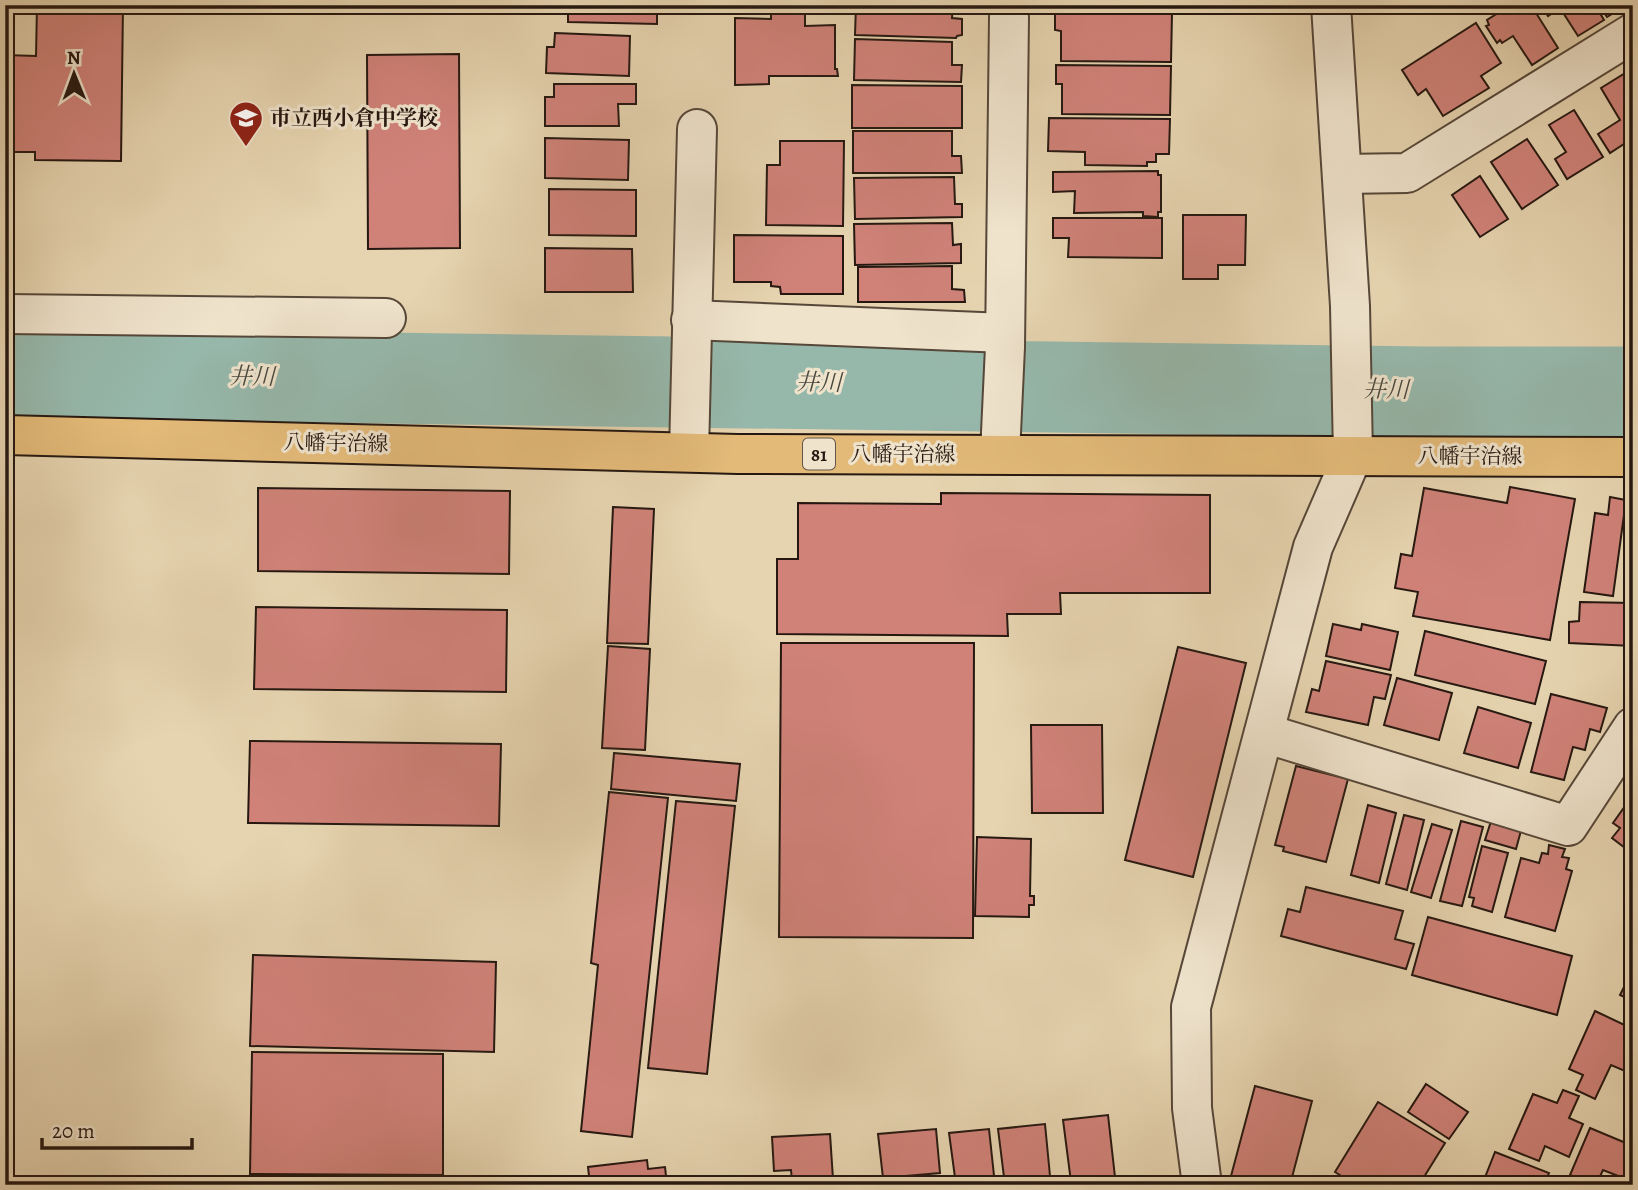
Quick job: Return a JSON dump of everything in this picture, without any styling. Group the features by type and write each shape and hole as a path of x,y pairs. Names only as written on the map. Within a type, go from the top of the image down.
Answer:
{"main road":[{"name":"八幡宇治線","path":"5,435 689,452 1353,453 1633,457"}],"street":[{"path":"1202,1185 1192,1108 1191,1007 1313,547 1353,453 1350,306 1331,5"},
{"path":"1000,454 1005,340 1009,17"},
{"path":"1342,174 1407,173 1633,33"},
{"path":"689,452 697,129"},
{"path":"5,314 386,318"},
{"path":"691,328 1005,340"},
{"path":"1264,733 1568,825 1633,727"}],"building":[{"path":"37,5 123,5 121,161 35,160 35,152 5,152 5,55 36,56"},
{"path":"568,5 657,5 657,24 568,22"},
{"path":"771,5 805,5 805,26 835,25 835,69 838,76 769,76 769,84 735,85 735,18 771,19"},
{"path":"856,5 953,5 952,18 962,19 962,35 956,38 855,35"},
{"path":"1055,5 1131,6 1131,12 1172,13 1171,62 1061,61 1061,31 1055,30"},
{"path":"1511,5 1531,5 1558,48 1532,65 1513,36 1497,43 1486,26 1489,25 1487,20"},
{"path":"1536,5 1595,5 1604,20 1578,36 1560,8 1548,16 1542,7 1538,9"},
{"path":"1599,5 1627,5 1607,17"},
{"path":"1476,23 1501,63 1481,76 1489,88 1443,116 1426,89 1418,95 1402,70"},
{"path":"555,33 630,36 629,76 546,73 547,47 554,47"},
{"path":"855,39 952,42 952,65 962,65 961,82 854,80"},
{"path":"459,54 460,248 368,249 367,55"},
{"path":"1056,65 1171,66 1170,115 1062,114 1062,84 1056,84"},
{"path":"1627,72 1633,82 1633,138 1610,153 1598,134 1620,120 1601,88"},
{"path":"554,84 636,84 636,104 618,104 619,126 545,126 545,97 554,97"},
{"path":"852,85 962,86 962,128 852,128"},
{"path":"1574,110 1603,157 1567,179 1555,159 1566,152 1549,125"},
{"path":"1049,118 1170,119 1169,154 1156,154 1156,162 1147,162 1147,166 1085,165 1085,152 1048,151"},
{"path":"853,131 952,131 952,156 961,156 962,173 853,173"},
{"path":"545,138 629,140 628,180 545,178"},
{"path":"1527,139 1558,185 1522,209 1491,162"},
{"path":"780,141 844,141 843,226 766,225 767,165 780,165"},
{"path":"1158,171 1158,175 1161,175 1161,212 1158,212 1158,217 1143,216 1143,212 1074,213 1075,191 1053,192 1053,172"},
{"path":"1480,176 1508,219 1480,237 1452,195"},
{"path":"954,177 955,204 962,204 962,217 855,219 854,178"},
{"path":"549,189 636,190 636,236 549,235"},
{"path":"1183,215 1246,215 1245,265 1218,265 1218,279 1183,279"},
{"path":"1053,218 1162,218 1162,258 1068,257 1069,238 1053,238"},
{"path":"952,223 953,245 961,244 961,263 855,265 854,224"},
{"path":"734,235 843,236 843,294 781,294 780,287 771,286 771,282 734,282"},
{"path":"545,248 632,249 633,292 545,292"},
{"path":"952,266 952,289 964,290 965,302 858,302 858,267"},
{"path":"1510,487 1575,499 1550,640 1413,616 1418,592 1395,588 1401,554 1412,556 1424,488 1507,503"},
{"path":"258,488 510,491 509,574 258,571"},
{"path":"941,493 1210,495 1210,593 1060,593 1061,614 1007,614 1008,636 777,634 777,559 798,559 798,503 941,504"},
{"path":"1610,497 1626,500 1613,596 1584,592 1595,513 1608,515"},
{"path":"613,507 654,509 648,644 607,643"},
{"path":"1633,531 1633,591 1625,590"},
{"path":"1580,602 1633,603 1633,646 1569,643 1569,622 1579,621"},
{"path":"256,607 507,610 506,692 254,689"},
{"path":"1333,624 1361,630 1362,624 1398,632 1390,670 1326,656"},
{"path":"1425,631 1546,661 1535,704 1415,675"},
{"path":"781,643 974,643 973,938 779,937"},
{"path":"608,646 650,649 645,750 602,748"},
{"path":"1178,647 1246,663 1193,877 1125,860"},
{"path":"1326,661 1391,675 1385,699 1374,697 1368,725 1306,712 1312,689 1319,691"},
{"path":"1397,678 1452,693 1439,740 1384,725"},
{"path":"1551,694 1607,708 1600,732 1590,729 1585,750 1573,747 1564,780 1531,772"},
{"path":"1478,707 1531,723 1518,768 1464,753"},
{"path":"1031,725 1102,725 1103,813 1032,813"},
{"path":"250,741 501,744 499,826 248,823"},
{"path":"614,753 740,764 736,801 611,789"},
{"path":"1296,766 1348,779 1326,862 1283,851 1284,847 1275,845"},
{"path":"1633,789 1633,854 1612,838 1620,828 1613,823 1630,799 1627,797"},
{"path":"609,792 668,798 632,1137 581,1131 598,965 591,963"},
{"path":"676,801 735,806 707,1074 648,1068"},
{"path":"1368,805 1396,813 1379,883 1351,875"},
{"path":"1404,815 1424,820 1407,890 1386,884"},
{"path":"1492,818 1522,827 1516,849 1485,840"},
{"path":"1461,821 1483,827 1462,906 1440,901"},
{"path":"1432,824 1452,830 1431,898 1411,892"},
{"path":"977,837 1031,839 1030,896 1034,896 1034,905 1029,905 1029,917 975,916"},
{"path":"1549,845 1565,849 1562,857 1569,858 1566,869 1572,871 1555,931 1505,917 1521,858 1539,863 1542,853 1548,854"},
{"path":"1482,846 1508,853 1492,912 1472,906 1474,898 1469,897"},
{"path":"1306,887 1403,911 1395,939 1414,944 1406,969 1281,936 1288,909 1300,912"},
{"path":"1428,917 1572,956 1557,1015 1412,975"},
{"path":"253,955 496,962 494,1052 250,1046"},
{"path":"1633,969 1633,1001 1620,995"},
{"path":"1595,1011 1633,1029 1633,1054 1625,1071 1611,1065 1595,1099 1576,1090 1583,1075 1569,1069"},
{"path":"252,1052 443,1054 443,1175 250,1174"},
{"path":"1426,1084 1468,1112 1449,1139 1408,1112"},
{"path":"1255,1086 1312,1101 1290,1185 1263,1185 1231,1176"},
{"path":"1563,1090 1579,1096 1569,1118 1583,1124 1569,1157 1545,1146 1539,1161 1509,1149 1533,1094 1557,1103"},
{"path":"1378,1102 1445,1143 1419,1185 1356,1185 1335,1172"},
{"path":"1108,1115 1115,1177 1071,1182 1063,1120"},
{"path":"1045,1124 1050,1176 1032,1178 1033,1185 1005,1185 998,1129"},
{"path":"1590,1128 1633,1146 1633,1185 1618,1185 1621,1177 1603,1170 1596,1185 1570,1175"},
{"path":"936,1129 940,1173 883,1178 878,1134"},
{"path":"989,1129 995,1185 956,1185 949,1133"},
{"path":"830,1134 833,1179 792,1181 791,1170 774,1171 772,1137"},
{"path":"1495,1152 1549,1173 1544,1185 1482,1185"},
{"path":"647,1160 648,1169 665,1167 667,1185 566,1185 565,1179 589,1176 588,1167"}],"waterway":[{"name":"井川","path":"5,373 1428,392 1633,392"}],"place":[{"name":"市立西小倉中学校","path":"246,148"}]}
